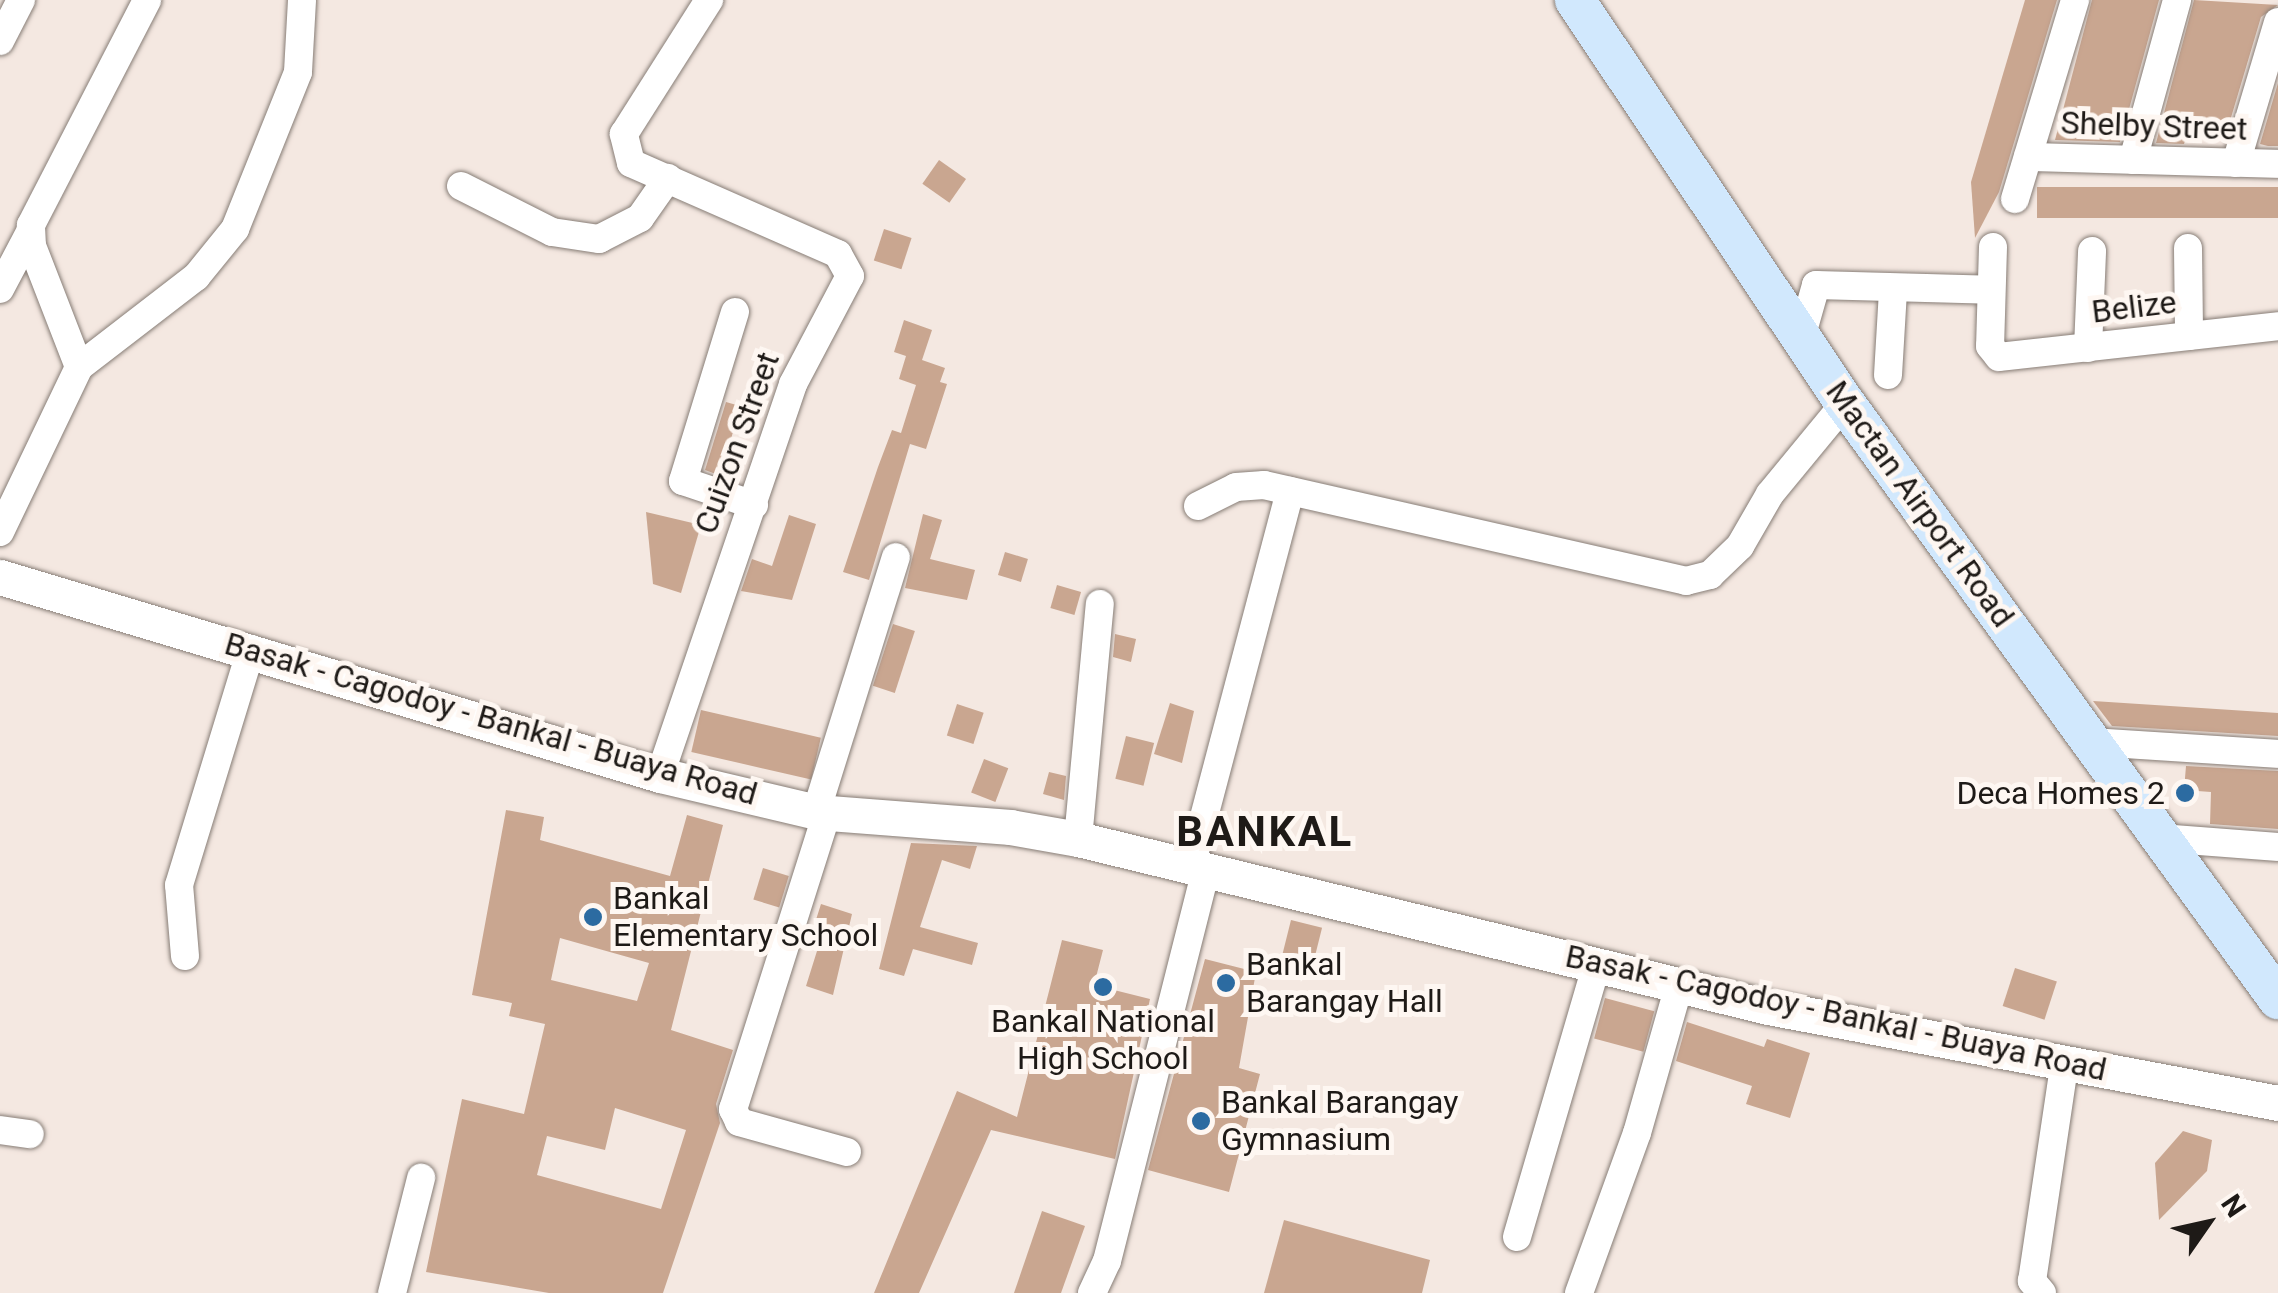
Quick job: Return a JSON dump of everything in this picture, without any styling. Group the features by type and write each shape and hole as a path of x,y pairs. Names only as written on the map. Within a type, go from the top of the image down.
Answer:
{"main road":[{"name":"Mactan Airport Road","path":"1575,0 1845,403 2278,999"}],"street":[{"path":"0,41 21,0"},
{"path":"0,290 147,0"},
{"path":"0,532 80,366 196,277 236,229 298,72 302,0"},
{"name":"Cuizon Street","path":"660,775 719,590 754,505 793,384 850,276 838,254 631,163 624,134 709,0"},
{"path":"2015,199 2075,0"},
{"path":"2133,160 2177,0"},
{"path":"2236,163 2278,22"},
{"name":"Shelby Street","path":"2028,157 2278,164"},
{"path":"460,186 552,232 599,238 640,218 668,178"},
{"path":"30,232 80,366"},
{"path":"1802,338 1816,285 1892,291 1990,290 1994,248"},
{"path":"2188,248 2189,336"},
{"path":"2088,348 2092,251"},
{"name":"Belize","path":"1990,290 1990,346 1999,357 2278,326"},
{"path":"1888,375 1892,291"},
{"path":"735,312 683,480 754,505"},
{"path":"1198,506 1236,487 1290,491 1686,581 1710,575 1740,546 1770,494 1845,403"},
{"path":"1092,1293 1120,1210 1290,491"},
{"path":"847,1152 739,1122 733,1108 896,557"},
{"name":"Basak - Cagodoy - Bankal - Buaya Road","path":"0,577 251,649 660,775 822,812 1010,826 1078,839 1198,872 1680,986 2278,1103"},
{"path":"1078,839 1100,604"},
{"path":"186,956 179,885 251,649"},
{"path":"2092,742 2278,754"},
{"path":"2162,838 2278,847"},
{"path":"1517,1237 1596,966"},
{"path":"1579,1293 1637,1134 1680,986"},
{"path":"2042,1293 2032,1281 2065,1062"},
{"path":"0,1130 30,1134"},
{"path":"392,1293 421,1178"}],"building":[{"path":"2025,0 2057,0 1999,192 1975,238 1971,182"},
{"path":"2092,0 2159,0 2120,142 2055,140"},
{"path":"2194,0 2278,5 2261,17 2224,141 2188,131 2184,144 2156,143"},
{"path":"2278,83 2278,146 2268,146 2260,144"},
{"path":"939,160 966,179 949,203 922,184"},
{"path":"2037,187 2278,187 2278,218 2037,218"},
{"path":"884,229 912,238 901,269 874,260"},
{"path":"904,320 932,330 922,360 945,368 940,382 947,384 926,449 910,444 869,580 843,572 892,430 901,433 916,385 899,379 906,356 894,352"},
{"path":"726,402 740,406 721,476 705,470"},
{"path":"646,512 701,525 681,593 653,584"},
{"path":"923,514 942,520 930,559 975,570 967,600 905,588"},
{"path":"789,515 816,524 792,600 741,591 752,559 772,566"},
{"path":"1005,552 1028,559 1021,582 998,575"},
{"path":"1057,585 1081,592 1074,615 1050,608"},
{"path":"893,624 915,631 895,693 873,686"},
{"path":"1115,634 1136,639 1131,662 1113,657"},
{"path":"2093,701 2278,713 2278,736 2112,726"},
{"path":"1170,703 1194,711 1182,763 1154,754"},
{"path":"957,704 984,713 973,744 947,735"},
{"path":"701,710 821,738 811,780 691,752"},
{"path":"1126,736 1154,743 1143,786 1115,779"},
{"path":"984,759 1008,768 995,802 971,793"},
{"path":"2186,766 2278,771 2278,829 2210,824 2211,792 2184,790"},
{"path":"1049,772 1066,776 1064,800 1043,794"},
{"name":"Bankal Elementary School","path":"506,810 544,817 540,840 670,876 687,815 723,825 671,1030 733,1050 716,1104 720,1123 663,1293 549,1293 426,1272 462,1099 524,1114 545,1024 509,1016 512,1003 472,995","holes":["560,938 649,963 637,1001 551,980","615,1108 686,1130 661,1209 537,1175 547,1136 605,1150"]},
{"path":"911,843 977,846 970,869 942,860 920,927 978,943 972,965 913,949 904,976 879,969"},
{"path":"763,868 789,876 779,907 753,900"},
{"path":"821,904 852,914 833,995 806,986 817,951 807,948"},
{"path":"1291,920 1322,928 1312,969 1281,962"},
{"path":"1062,940 1103,950 1094,985 1150,999 1115,1159 991,1130 919,1293 874,1293 957,1091 1017,1117"},
{"name":"Bankal Barangay Gymnasium","path":"1205,959 1256,972 1239,1068 1260,1074 1229,1192 1148,1170"},
{"path":"2015,968 2057,982 2044,1020 2003,1006"},
{"path":"1605,998 1654,1011 1643,1052 1594,1039"},
{"path":"1687,1022 1764,1047 1767,1039 1810,1053 1790,1118 1746,1104 1752,1086 1676,1061"},
{"path":"2183,1131 2212,1140 2207,1171 2159,1220 2155,1163"},
{"path":"1042,1211 1085,1226 1061,1293 1014,1293"},
{"path":"1284,1220 1430,1260 1422,1293 1264,1293"}],"place":[{"name":"Deca Homes 2","path":"2185,793"},
{"name":"Bankal Elementary School","path":"593,917"},
{"name":"Bankal Barangay Hall","path":"1226,983"},
{"name":"Bankal National High School","path":"1103,987"},
{"name":"Bankal Barangay Gymnasium","path":"1201,1121"}],"district":[{"name":"BANKAL","path":"1265,832"}]}
